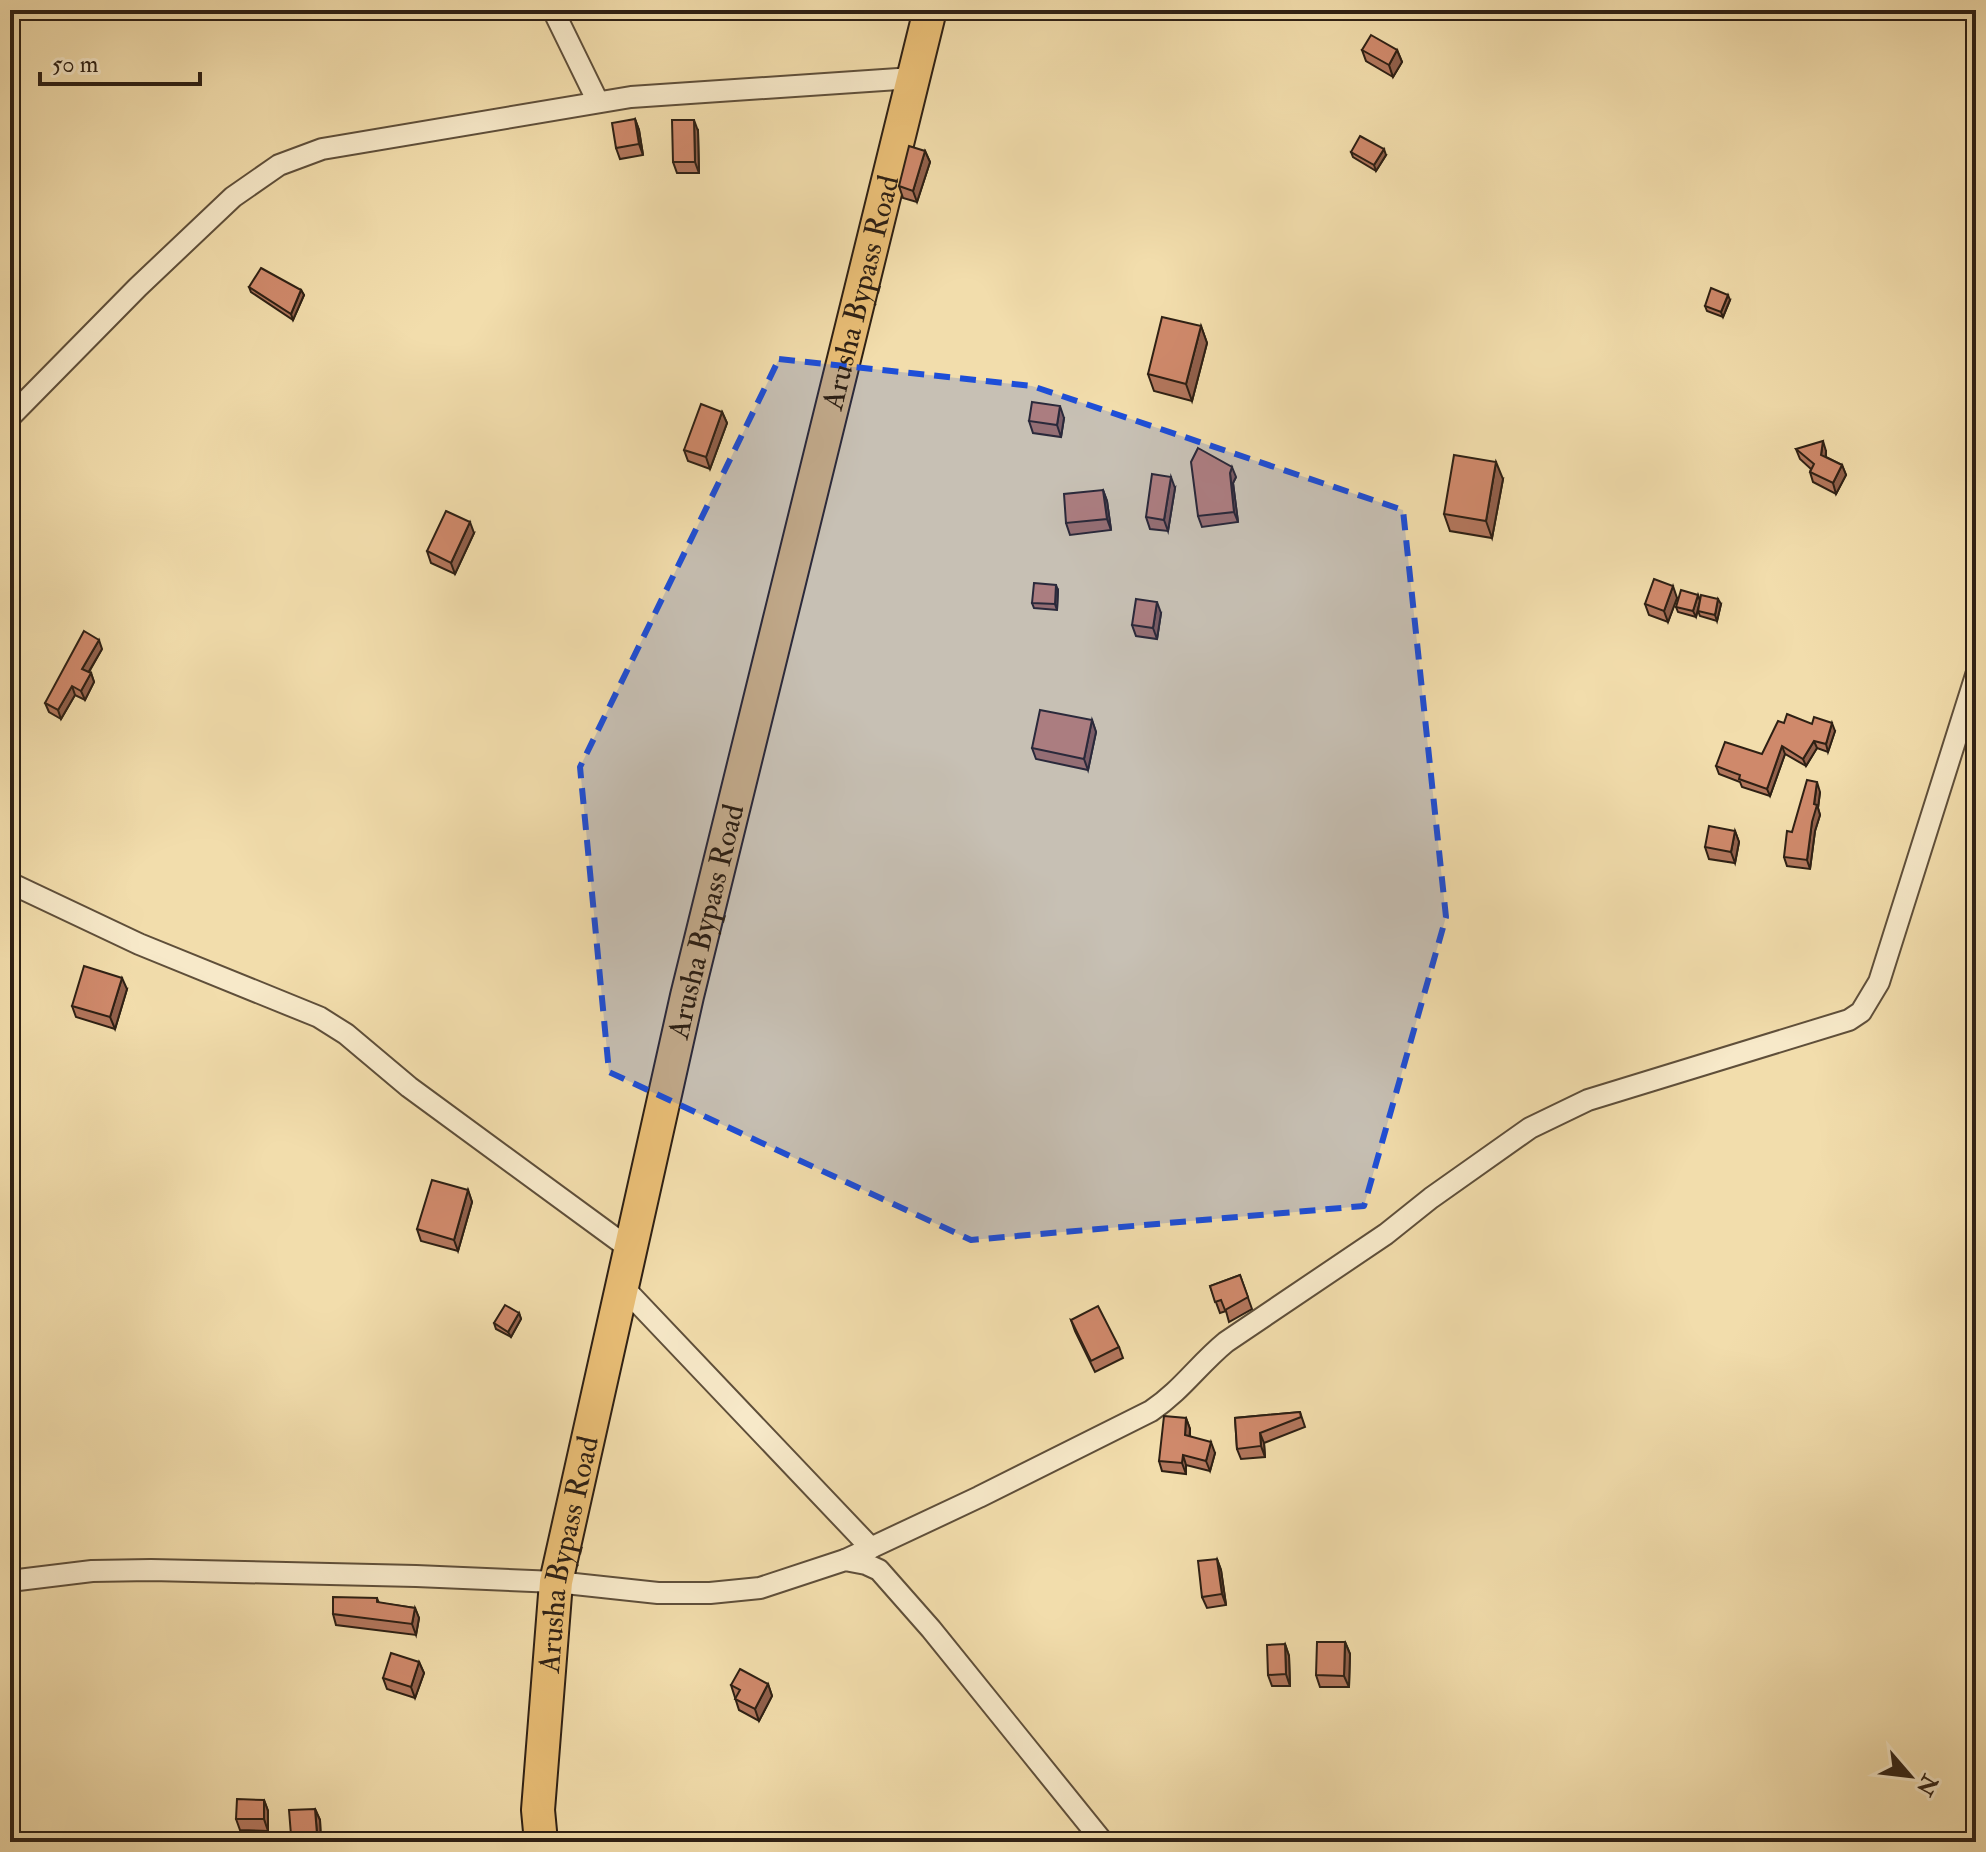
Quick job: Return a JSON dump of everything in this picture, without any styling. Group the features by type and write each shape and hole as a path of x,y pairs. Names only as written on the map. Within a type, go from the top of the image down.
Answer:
{"main road":[{"name":"Arusha Bypass Road","path":"541,1842 538,1810 556,1582 687,996 930,10"}],"street":[{"path":"553,10 598,102"},
{"path":"10,417 138,287 233,197 279,165 322,149 631,97 913,78"},
{"path":"10,1581 92,1571 151,1570 556,1582 658,1593 710,1593 760,1588 845,1560 1047,1464 1162,1404 1226,1342 1386,1234 1530,1128 1588,1100 1849,1020 1861,1012 1879,982 1976,675"},
{"path":"10,883 139,944 319,1017 346,1034 409,1087 630,1249"},
{"path":"622,1286 871,1548"},
{"path":"845,1560 879,1570 893,1585 1103,1842"}],"highlighted area":[{"path":"779,359 1032,386 1403,510 1446,917 1364,1206 971,1240 609,1072 580,767"}],"building":[{"path":"1371,35 1397,50 1389,65 1362,50"},
{"path":"635,119 639,144 616,148 612,123"},
{"path":"672,120 694,120 695,162 673,162"},
{"path":"1360,136 1384,149 1374,165 1351,152"},
{"path":"909,146 925,151 913,191 899,186"},
{"path":"261,268 301,290 291,314 249,287"},
{"path":"1711,288 1728,295 1721,312 1705,306"},
{"path":"1162,317 1201,326 1186,384 1148,374"},
{"path":"1032,402 1060,406 1057,425 1029,421"},
{"path":"701,404 722,412 706,457 684,450"},
{"path":"1823,441 1821,455 1842,465 1833,483 1810,472 1814,464 1796,449"},
{"path":"1198,448 1232,467 1234,512 1198,516 1191,462"},
{"path":"1454,455 1496,462 1486,521 1444,514"},
{"path":"1152,474 1171,477 1164,520 1146,517"},
{"path":"1103,490 1107,519 1066,523 1064,494"},
{"path":"446,511 470,522 451,563 427,551"},
{"path":"1654,579 1673,586 1664,611 1645,604"},
{"path":"1034,583 1056,585 1055,604 1032,603"},
{"path":"1681,590 1698,595 1693,611 1676,607"},
{"path":"1701,595 1718,599 1715,615 1698,611"},
{"path":"1136,599 1157,602 1153,628 1132,625"},
{"path":"84,631 99,640 82,669 91,673 81,691 72,686 58,710 45,703"},
{"path":"1040,710 1092,720 1084,759 1032,748"},
{"path":"1787,714 1812,724 1814,717 1832,723 1826,744 1814,741 1803,759 1782,746 1767,789 1716,766 1725,742 1762,754 1778,721 1784,723"},
{"path":"1807,780 1817,782 1814,804 1817,805 1807,860 1784,857 1787,831 1792,832"},
{"path":"1709,826 1735,831 1731,852 1705,847"},
{"path":"84,966 122,978 110,1017 72,1006"},
{"path":"432,1180 468,1190 454,1240 417,1229"},
{"path":"1240,1275 1248,1297 1225,1310 1221,1300 1215,1302 1210,1286"},
{"path":"505,1305 519,1313 508,1332 494,1323"},
{"path":"1098,1306 1119,1347 1091,1361 1071,1320"},
{"path":"1300,1412 1301,1417 1260,1433 1261,1446 1237,1449 1235,1418"},
{"path":"1164,1416 1186,1418 1185,1435 1211,1442 1206,1461 1183,1455 1182,1463 1159,1461"},
{"path":"1217,1559 1222,1594 1202,1597 1198,1561"},
{"path":"333,1597 377,1598 377,1602 415,1608 412,1624 333,1614"},
{"path":"1317,1642 1345,1642 1344,1676 1316,1675"},
{"path":"1285,1644 1286,1674 1268,1675 1267,1645"},
{"path":"391,1653 419,1662 411,1687 383,1678"},
{"path":"740,1669 768,1684 755,1709 735,1699 740,1690 731,1685"},
{"path":"237,1799 264,1800 264,1819 236,1819"},
{"path":"315,1809 317,1834 291,1835 289,1810"}]}
